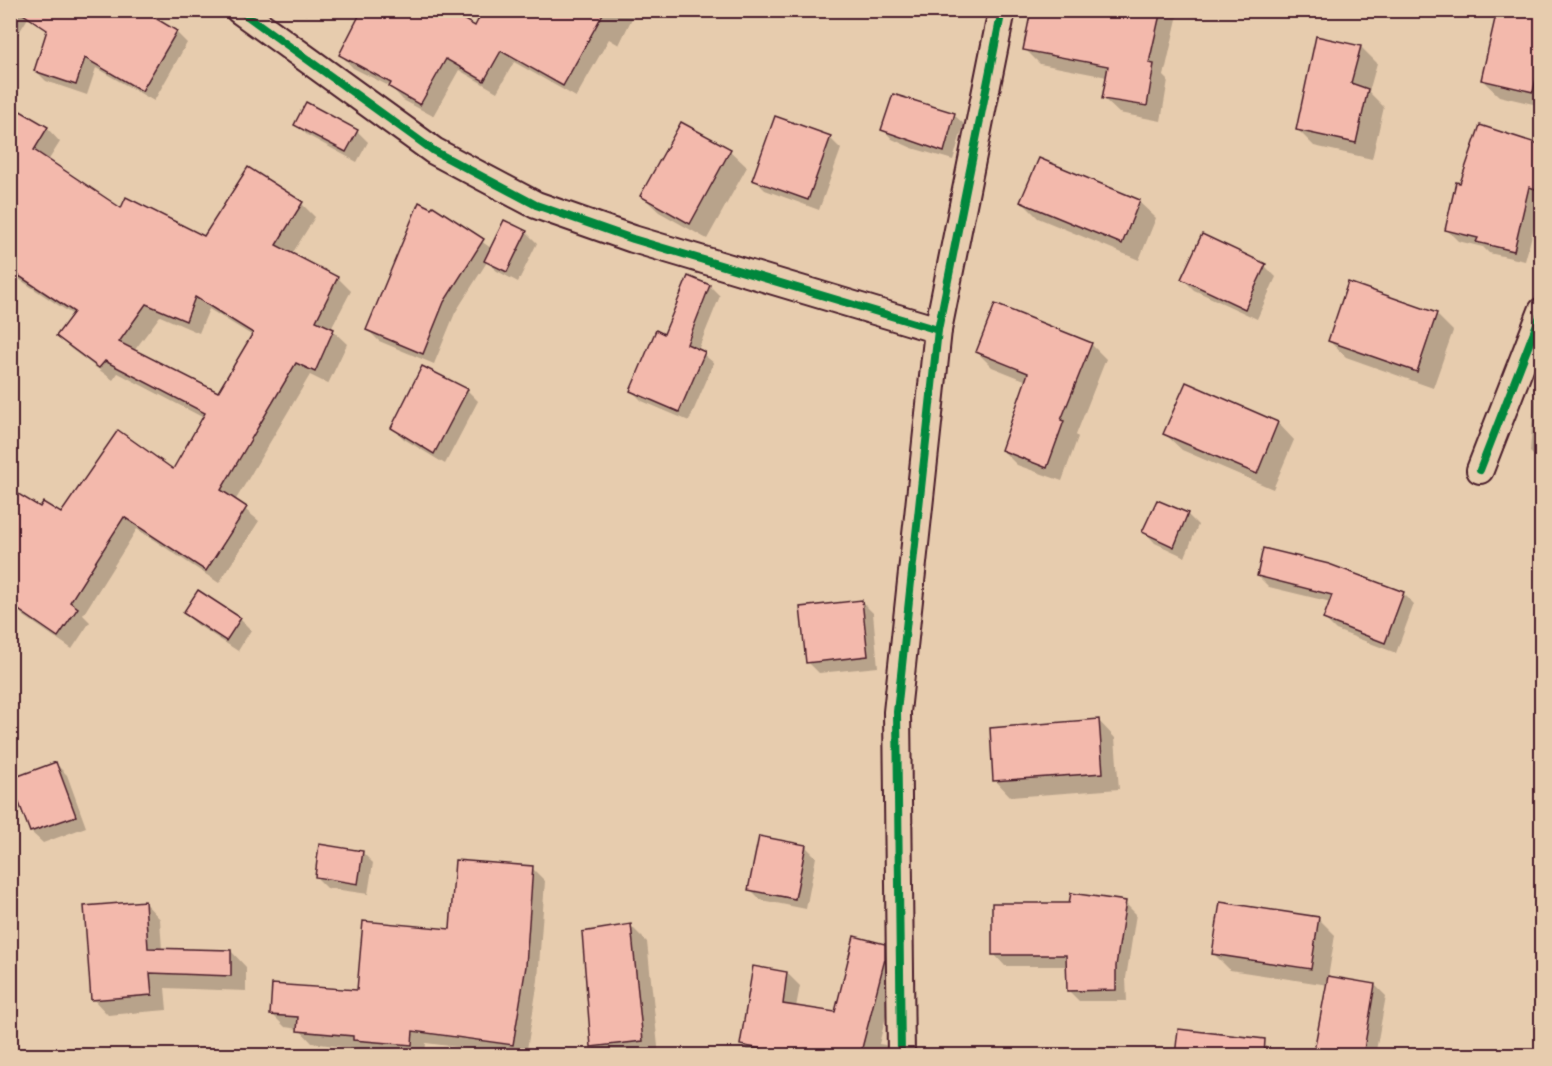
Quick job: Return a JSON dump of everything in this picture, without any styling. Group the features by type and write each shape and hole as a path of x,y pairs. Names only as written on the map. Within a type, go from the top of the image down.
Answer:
{"street":[{"path":"239,10 434,151 471,173 537,205 633,239 938,330"},
{"path":"901,1056 897,712 938,330 1002,10"},
{"path":"1480,470 1542,311"}],"building":[{"path":"17,10 142,10 177,31 142,91 85,58 76,85 34,71 47,30"},
{"path":"362,10 447,10 475,26 483,10 605,10 563,86 501,51 484,81 446,59 420,105 389,87 391,83 339,55"},
{"path":"1031,10 1161,10 1149,63 1154,64 1147,106 1102,99 1108,66 1023,50"},
{"path":"1497,10 1542,10 1542,54 1533,92 1481,80"},
{"path":"1316,36 1361,46 1351,83 1368,89 1356,143 1296,130"},
{"path":"893,94 955,113 944,152 881,130"},
{"path":"306,102 358,130 346,152 294,125"},
{"path":"10,105 48,127 34,150 121,208 126,197 204,236 248,167 303,202 276,245 338,277 316,321 334,329 315,372 296,363 221,490 247,507 206,571 124,517 70,602 78,608 58,637 10,604 10,489 40,507 43,502 61,513 118,430 173,469 205,413 105,361 99,368 56,336 74,312 10,270","holes":["195,297 253,333 218,392 119,342 146,304 186,321"]},
{"path":"775,116 831,136 808,200 752,180"},
{"path":"681,122 731,149 690,224 640,196"},
{"path":"1480,125 1542,145 1542,191 1529,187 1514,251 1476,242 1478,238 1445,230 1456,182 1460,183"},
{"path":"1039,158 1140,200 1122,244 1020,202"},
{"path":"419,202 431,208 433,206 484,239 444,302 423,354 366,330"},
{"path":"504,220 527,231 507,272 484,261"},
{"path":"1202,234 1266,264 1245,309 1181,279"},
{"path":"688,276 710,285 687,344 705,352 679,412 630,391 656,330 664,334"},
{"path":"1348,282 1437,313 1417,372 1328,341"},
{"path":"995,304 1092,343 1061,420 1064,421 1047,468 1001,450 1028,373 976,352"},
{"path":"422,366 468,389 434,454 391,428"},
{"path":"1186,382 1278,422 1257,474 1163,434"},
{"path":"1157,500 1188,513 1174,547 1142,532"},
{"path":"1263,548 1329,564 1404,592 1385,643 1323,619 1332,595 1257,576"},
{"path":"198,590 241,618 226,641 183,613"},
{"path":"862,600 868,656 806,663 800,607"},
{"path":"1099,719 1103,773 993,781 990,728"},
{"path":"56,762 76,816 30,832 10,779"},
{"path":"759,836 806,845 795,899 748,890"},
{"path":"319,844 363,851 358,884 315,877"},
{"path":"455,860 533,866 526,966 513,1045 413,1031 412,1045 353,1040 353,1036 297,1031 298,1017 270,1015 272,984 357,990 363,921 450,929"},
{"path":"1071,893 1126,901 1116,966 1116,990 1067,991 1066,955 992,955 992,903 1069,903"},
{"path":"145,901 148,948 231,950 231,976 150,973 152,995 91,1000 84,906"},
{"path":"1220,902 1319,917 1311,969 1212,954"},
{"path":"631,924 643,1041 591,1047 582,932"},
{"path":"854,936 885,944 885,959 860,1056 799,1056 740,1045 753,966 787,972 783,1004 835,1012"},
{"path":"1328,976 1375,984 1363,1056 1313,1056"},
{"path":"1178,1029 1265,1039 1264,1056 1175,1056"}],"cycle path":[{"path":"239,10 434,151 536,205 633,239 938,330"},
{"path":"901,1056 897,712 938,330 1002,10"},
{"path":"1480,470 1542,311"}]}
